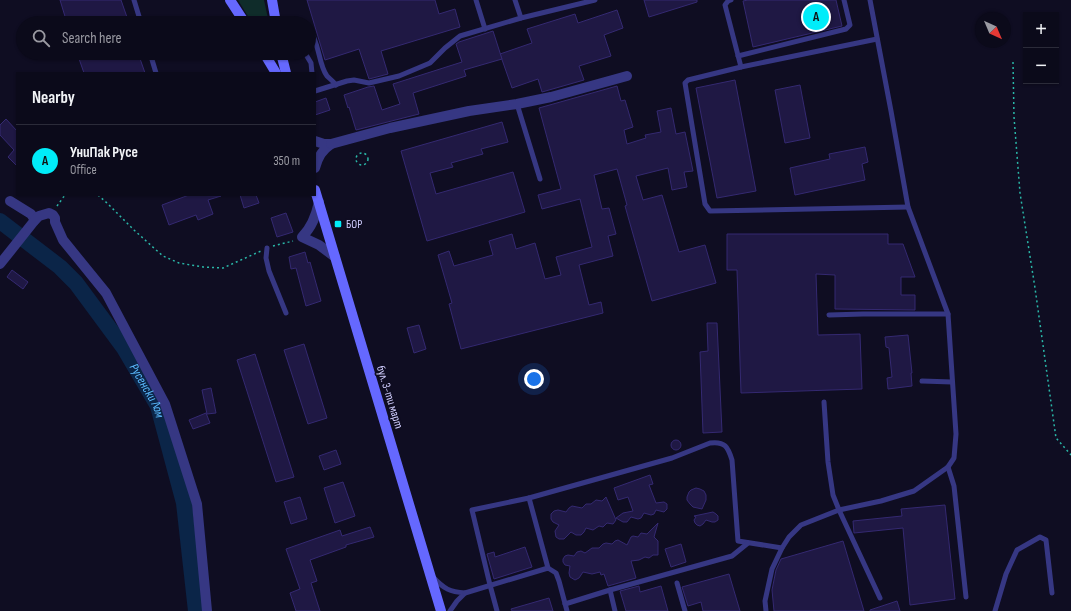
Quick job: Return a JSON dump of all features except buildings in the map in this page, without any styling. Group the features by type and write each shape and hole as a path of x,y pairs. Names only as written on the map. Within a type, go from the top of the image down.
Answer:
{"main road":[{"path":"230,0 240,16"},
{"path":"272,0 275,16"},
{"path":"271,60 282,72"},
{"path":"282,60 283,72"},
{"name":"бул. 3-ти март","path":"316,193 441,611"}],"street":[{"path":"316,141 324,144 331,144 390,128 469,111 551,97 627,76"},
{"path":"316,165 319,156 324,149 331,144"},
{"path":"10,200 31,214 35,220"},
{"path":"319,202 313,223 302,237 319,245 335,257"},
{"path":"0,264 35,220 39,216 49,213 53,215 63,240 106,293 165,404 197,504 207,611"}],"lane":[{"path":"134,0 139,16"},
{"path":"476,0 486,29"},
{"path":"515,0 521,18"},
{"path":"316,91 347,81 354,80 369,83 399,76 430,63 460,36 521,18 595,0"},
{"path":"731,0 725,5 741,67"},
{"path":"738,56 846,29 850,25 844,0"},
{"path":"766,611 765,601 772,569 789,537 800,525 839,510 881,501 914,491 948,467 954,458 956,434 948,314 908,207 870,0"},
{"path":"877,39 741,67 688,80 685,83 705,204 710,210 908,207"},
{"path":"316,40 327,76 336,85"},
{"path":"152,60 156,72"},
{"path":"309,60 312,72"},
{"path":"517,104 540,178"},
{"path":"267,248 266,258 269,271 286,313"},
{"path":"829,315 948,314"},
{"path":"922,381 952,382"},
{"path":"824,402 828,462 833,495 880,598"},
{"path":"497,611 472,510 529,498 672,458 710,443 715,442 723,444 728,448 732,460 738,541 782,548"},
{"path":"948,467 954,486 966,597"},
{"path":"529,498 548,568 558,577 567,611"},
{"path":"995,611 1006,574 1017,550 1040,537 1046,540 1052,593"},
{"path":"565,604 732,556 748,543"},
{"path":"430,573 441,586 447,590 456,593 465,593 548,568"},
{"path":"677,583 685,611"},
{"path":"610,590 615,611"},
{"path":"450,611 465,593"}],"path":[{"path":"1013,62 1014,117 1020,193 1052,411 1056,438 1071,456"},
{"path":"360,154 365,154 368,159 366,163 361,165 358,164 356,160 357,156 360,154"},
{"path":"53,215 58,204 64,196"},
{"path":"99,196 108,203 128,225 163,256 179,263 203,268 223,268 267,248 302,237"}],"green space":[{"path":"238,0 264,0 267,16 248,16"}],"waterway":[{"name":"Русенски Лом","path":"0,221 60,267 76,283 124,348 158,406 184,503 196,611"}],"place":[{"name":"УниПак Русе","path":"816,17"},
{"name":"БОР","path":"338,224"}]}
